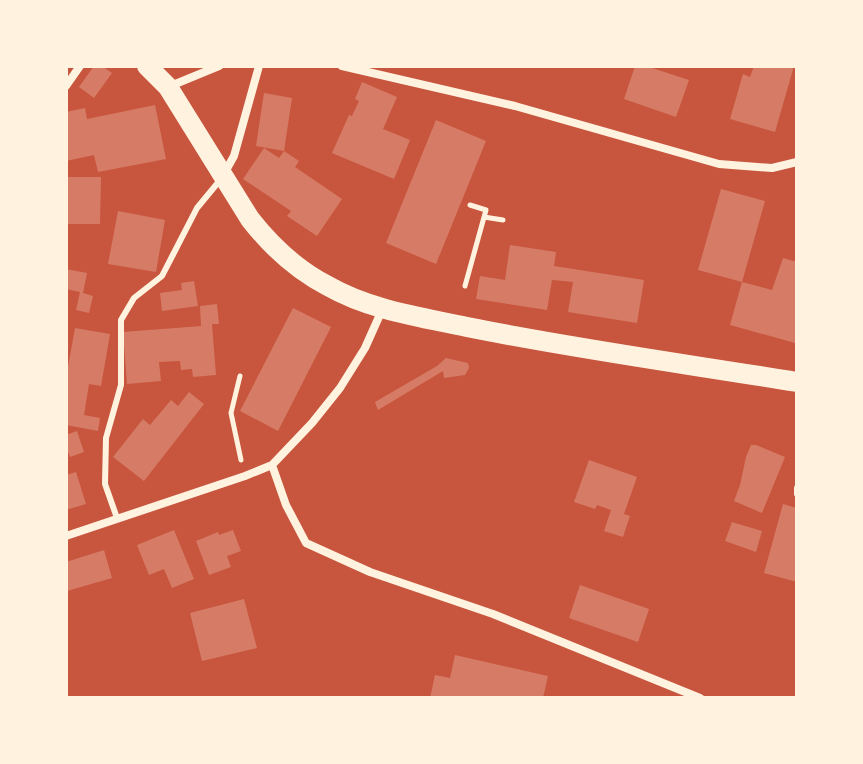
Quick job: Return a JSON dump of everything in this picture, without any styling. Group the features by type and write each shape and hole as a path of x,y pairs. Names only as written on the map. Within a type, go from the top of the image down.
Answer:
{"main road":[{"path":"147,66 168,87 250,219 276,249 329,287 382,309 495,332 797,382"}],"street":[{"path":"66,86 80,66"},
{"path":"168,87 219,66"},
{"path":"223,177 234,156 259,66"},
{"path":"342,66 515,106 719,164 772,168 797,162"},
{"path":"66,536 272,465 340,388 365,348 382,309"},
{"path":"272,465 286,505 306,543 370,572 493,614 700,698"}],"lane":[{"path":"117,518 105,484 106,438 121,385 121,320 134,298 162,276 197,208 223,177"},
{"path":"797,488 797,494"}],"path":[{"path":"465,286 486,210 470,205"},
{"path":"484,217 503,220"},
{"path":"240,376 231,413 245,476"}],"building":[{"path":"94,66 102,66 112,73 94,98 79,87"},
{"path":"635,66 646,66 689,80 676,117 624,99"},
{"path":"754,66 794,66 775,132 730,119 743,74 750,77"},
{"path":"362,82 397,97 383,129 410,140 394,179 332,153 349,115 352,116 359,101 355,99"},
{"path":"264,93 292,98 284,151 256,146"},
{"path":"155,105 166,159 98,172 94,155 66,161 66,112 85,108 87,119"},
{"path":"436,120 486,141 436,264 386,243"},
{"path":"264,148 279,158 284,151 299,161 295,167 342,199 317,236 287,216 291,211 243,179"},
{"path":"66,177 101,177 100,224 66,224"},
{"path":"721,189 765,201 742,282 698,270"},
{"path":"118,211 165,220 156,272 108,264"},
{"path":"510,245 556,252 554,266 644,280 637,323 568,312 573,282 552,280 547,310 476,299 480,276 505,280"},
{"path":"783,258 797,262 795,343 730,325 742,282 772,290"},
{"path":"66,269 87,273 83,293 93,296 89,313 76,310 80,292 66,289"},
{"path":"194,281 198,306 162,311 160,293 182,290 181,283"},
{"path":"217,304 219,324 212,324 216,375 193,377 192,369 181,370 180,361 159,362 161,381 127,384 123,332 201,326 200,306"},
{"path":"293,308 331,327 278,431 240,411"},
{"path":"75,328 110,334 101,386 89,384 84,415 100,418 98,431 66,425 66,378"},
{"path":"446,358 468,363 465,375 444,378 443,371 378,410 375,402"},
{"path":"189,392 204,404 144,481 113,457 143,419 150,425 171,400 178,406"},
{"path":"77,431 84,452 70,457 66,435"},
{"path":"751,445 785,457 762,513 734,501"},
{"path":"589,460 637,477 624,514 630,516 623,537 604,531 611,510 597,505 595,509 574,502"},
{"path":"76,472 86,504 66,510 66,475"},
{"path":"783,504 797,508 797,582 764,573"},
{"path":"732,522 762,531 756,552 725,541"},
{"path":"174,530 194,579 172,588 164,569 149,575 137,545"},
{"path":"233,530 241,551 227,556 231,567 209,575 196,541"},
{"path":"104,550 112,578 67,591 66,562"},
{"path":"580,585 649,609 638,642 569,618"},
{"path":"244,599 257,648 202,661 190,613"},
{"path":"455,655 548,676 543,698 430,698 435,675 450,678"}]}
